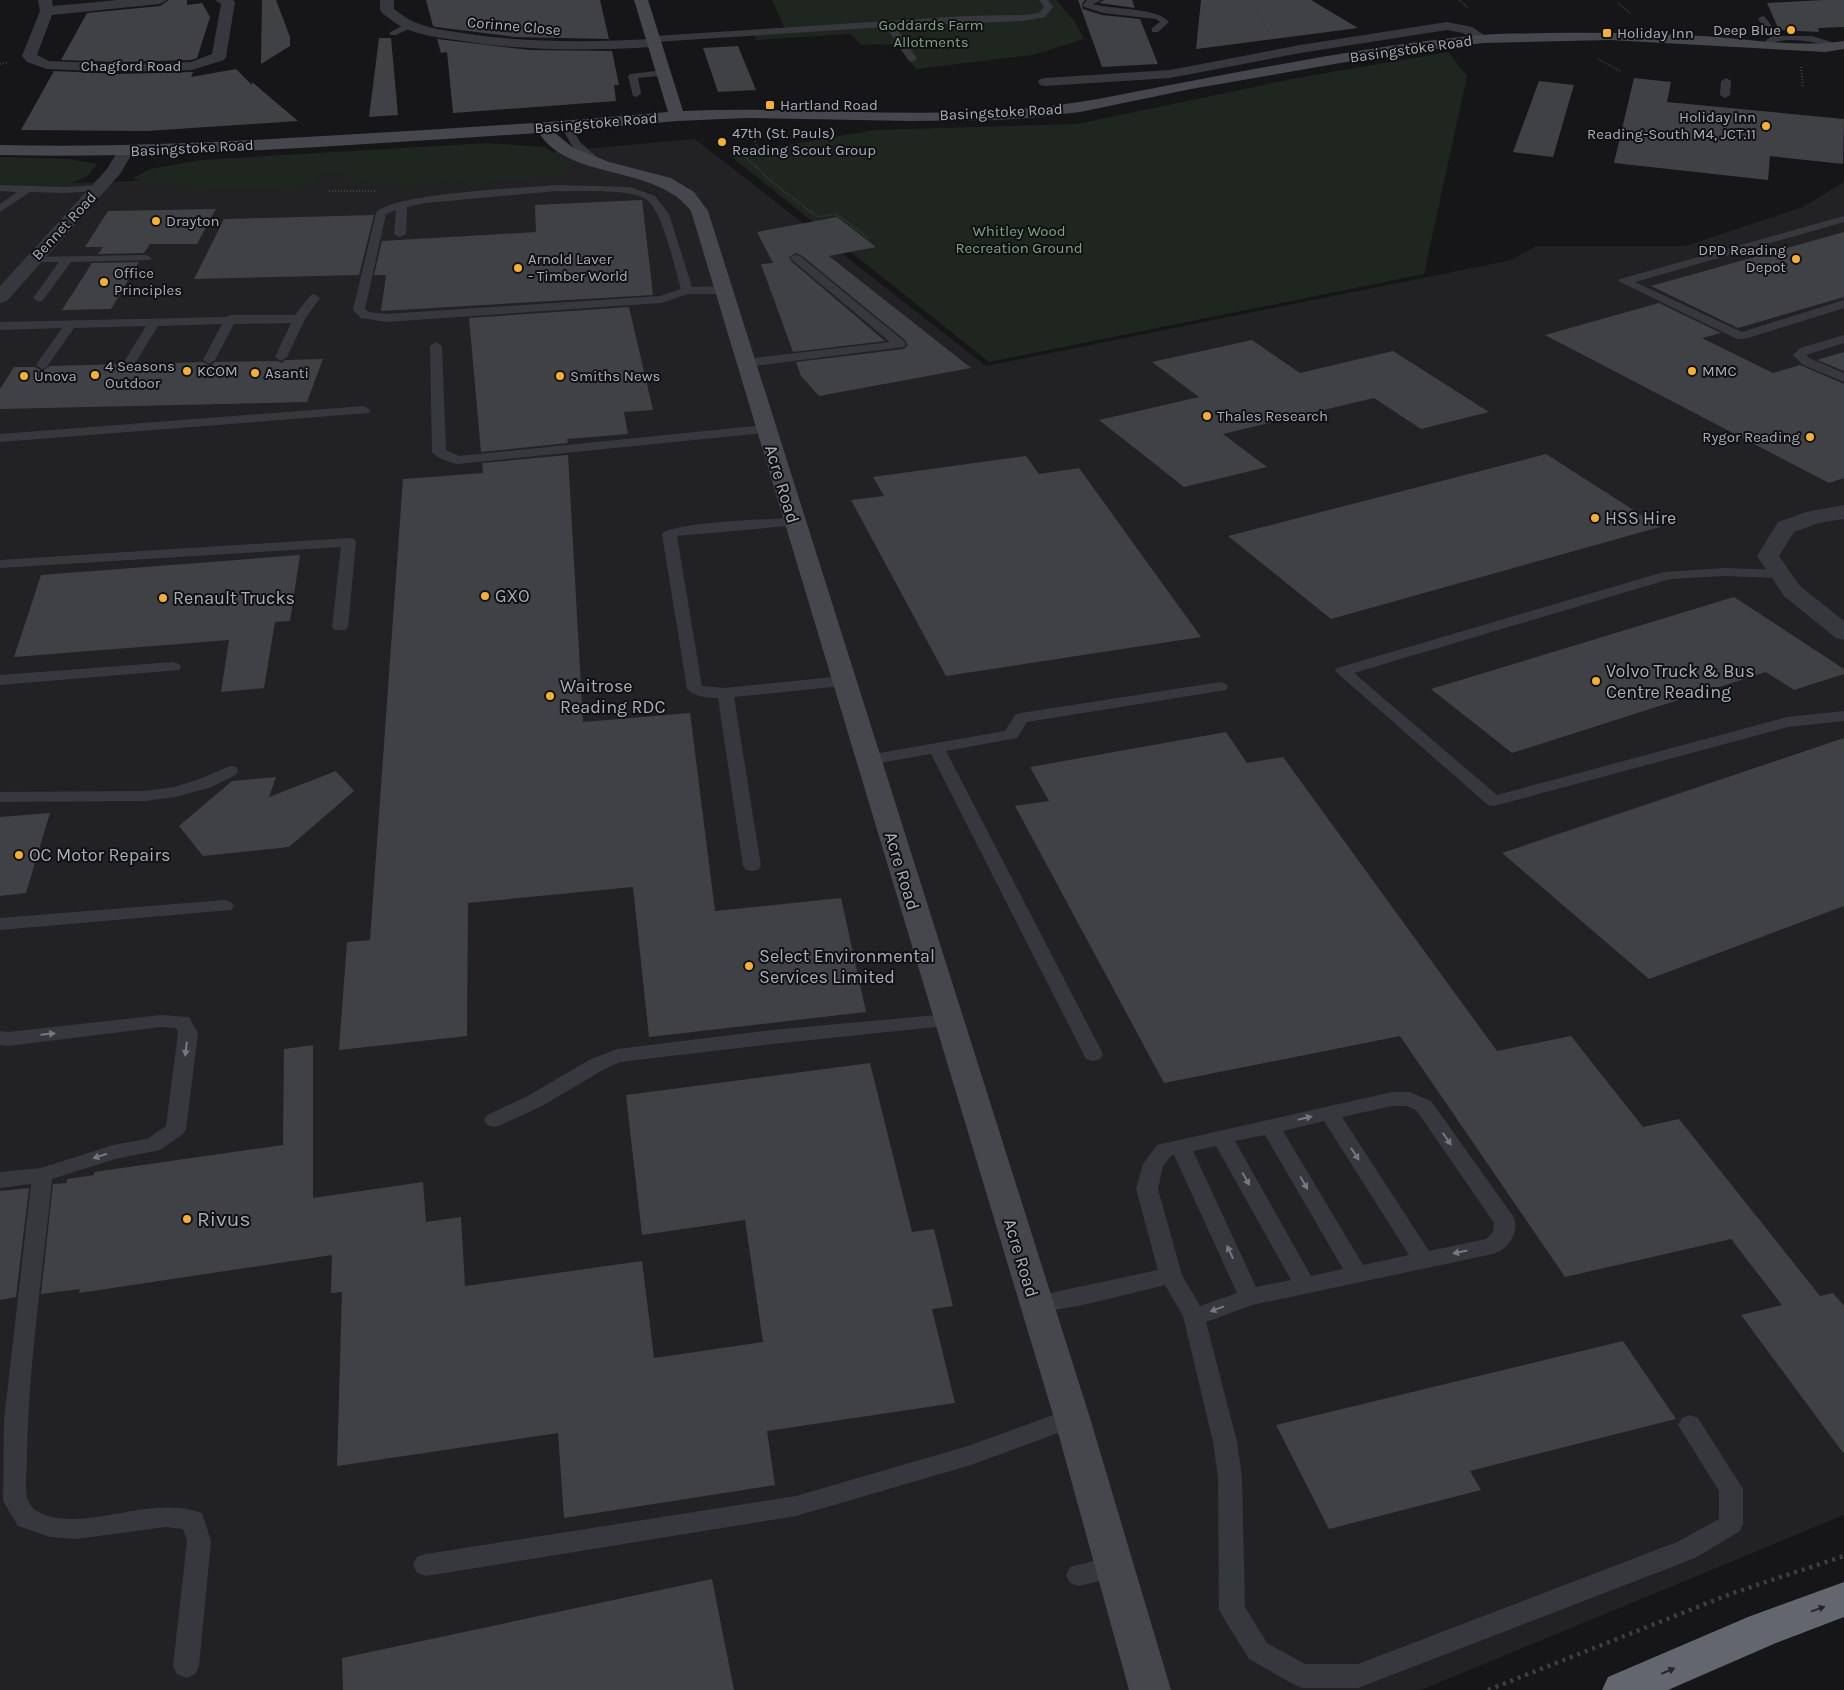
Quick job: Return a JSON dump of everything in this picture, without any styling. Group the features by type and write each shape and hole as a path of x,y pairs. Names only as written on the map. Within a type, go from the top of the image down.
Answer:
{"highway":[{"path":"1623,1690 1762,1630 1844,1599"}],"street":[{"name":"Chagford Road","path":"160,0 46,6 29,56 32,60 46,65 119,68 192,66 219,57 228,2 222,0"},
{"name":"Corinne Close","path":"387,0 387,10 409,25 436,33 480,41 535,46 597,47 654,41"},
{"path":"641,0 677,116"},
{"name":"Basingstoke Road","path":"1044,82 1170,74 1300,49 1447,26 1467,30 1483,39"},
{"name":"Basingstoke Road","path":"0,150 125,152 566,126 596,140 677,116 802,113 912,116 998,115 1080,106 1369,54 1483,39 1610,36 1838,45"},
{"name":"Basingstoke Road","path":"1703,40 1838,61 1828,57 1824,52 1838,45"},
{"path":"1170,74 1191,85"},
{"path":"544,128 547,134 566,150 596,140"},
{"name":"Acre Road","path":"596,140 603,165 665,182 688,196 699,211 1035,1304 1072,1418 1150,1690"},
{"name":"Bennet Road","path":"0,296 114,171 125,152"},
{"path":"1844,512 1814,517 1786,527 1768,556 1792,591 1844,633"}],"lane":[{"path":"654,41 888,24 1022,18 1042,14 1049,7 1043,0"},
{"path":"1098,0 1090,2 1088,5 1104,10 1159,17 1165,22 1156,30"},
{"path":"1762,19 1773,42"},
{"path":"888,24 912,59"},
{"path":"393,33 409,25"},
{"path":"636,94 633,76 665,73"},
{"path":"1725,94 1726,81"},
{"name":"Acre Road","path":"566,126 576,144 596,140"},
{"path":"0,188 99,188"},
{"path":"687,292 664,214 651,198 630,190 556,188 426,200 402,207 386,209 381,213 359,310 365,315 386,318 653,300 687,292 723,290"},
{"path":"0,209 28,189"},
{"path":"400,234 402,207"},
{"path":"1844,220 1624,281 1741,336 1844,304"},
{"path":"34,259 146,258"},
{"path":"746,363 900,344 796,258"},
{"path":"40,298 67,259"},
{"path":"281,356 299,319 314,298"},
{"path":"0,326 231,319 299,319"},
{"path":"209,360 231,319"},
{"path":"130,362 155,321"},
{"path":"42,365 71,324"},
{"path":"1844,338 1804,351 1799,355 1806,362 1844,378"},
{"path":"436,346 438,452 456,460 765,429"},
{"path":"0,438 364,410"},
{"path":"794,522 682,530 669,534 695,689 707,693 724,693 843,681"},
{"path":"0,564 349,542 340,627"},
{"path":"1780,574 1724,572 1669,575 1342,671 1494,801 1787,722 1844,716"},
{"path":"0,680 173,667"},
{"path":"868,760 1011,735 1021,718 1220,687"},
{"path":"724,693 752,866"},
{"path":"936,748 1093,1054"},
{"path":"0,797 145,796 175,792 203,784 230,771"},
{"path":"0,924 225,906"},
{"path":"494,1120 535,1101 596,1065 618,1056 772,1037 948,1020"},
{"path":"0,1038 8,1039 161,1021 182,1022 188,1033 176,1129 153,1145 113,1152 42,1174 0,1180"},
{"path":"1194,1317 1250,1296 1493,1246 1503,1235 1505,1222 1424,1106 1410,1098 1392,1099 1164,1150 1153,1164 1147,1189 1171,1275 1194,1317 1225,1442 1230,1478 1232,1609 1258,1650 1302,1676 1358,1676 1686,1550 1732,1524 1730,1489 1690,1425"},
{"path":"1328,1113 1423,1260"},
{"path":"1270,1126 1357,1274"},
{"path":"1222,1137 1305,1285"},
{"path":"1180,1146 1250,1296"},
{"path":"42,1174 16,1420 15,1501 27,1519 50,1526 76,1529 166,1516 193,1520 199,1541 186,1666"},
{"path":"1035,1304 1076,1297 1171,1275"},
{"path":"426,1565 796,1506 971,1455 1072,1418"},
{"path":"1078,1575 1114,1567"}],"path":[{"path":"1250,0 1264,21 1264,27 1272,36 1300,49"},
{"path":"1803,61 1801,68 1803,88"},
{"path":"752,136 758,147 744,156 773,183 818,217 836,214 870,239"},
{"path":"1488,1690 1733,1593 1844,1556"}],"shaded area":[{"path":"695,139 986,366 1512,260 1536,246 1686,246 1803,207 1844,182 1844,1515 1421,1690 0,1690 0,181 77,183 321,173"}],"green space":[{"name":"Goddards Farm Allotments","path":"772,0 1056,0 1075,22 1084,39 1033,55 916,69 896,44 861,45 851,34 756,40 753,31 785,29"},
{"name":"Whitley Wood Recreation Ground","path":"1448,52 1467,76 1424,274 989,362 729,155 875,130 1077,124 1292,79"},
{"path":"487,143 545,147 573,166 556,176 487,182 403,185 347,183 344,174 322,173 313,185 262,187 161,184 133,178 150,169 200,160"},
{"path":"0,157 68,159 97,164 88,176 65,186 0,184"}],"building":[{"path":"169,0 187,0 187,5 202,3 210,17 197,58 191,60 119,62 61,60 87,13 160,6"},
{"path":"262,0 276,0 290,37 290,46 261,64"},
{"path":"426,0 600,0 609,39 515,37 436,27 433,26"},
{"path":"1078,0 1085,0 1082,4 1083,9 1102,15 1140,19 1158,64 1102,67"},
{"path":"1104,0 1132,0 1135,8 1099,3"},
{"path":"1201,0 1311,0 1358,28 1196,49"},
{"path":"1844,0 1844,27 1818,28 1819,32 1779,30 1767,3"},
{"path":"379,38 391,38 398,115 369,117"},
{"path":"437,39 530,50 612,51 619,85 614,85 616,101 453,113 447,52 441,53"},
{"path":"738,46 756,90 718,92 703,48"},
{"path":"236,69 252,85 252,82 298,121 147,131 21,130 54,71 119,74 193,72 191,77"},
{"name":"Holiday Inn Reading-South M4, JCT.11","path":"1634,78 1671,82 1667,102 1844,119 1843,164 1770,156 1768,180 1614,163"},
{"path":"1539,81 1574,85 1553,157 1513,152"},
{"name":"Arnold Laver - Timber World","path":"642,200 653,295 381,311 386,275 374,275 382,241 536,232 535,205"},
{"name":"Drayton","path":"216,209 197,244 150,244 144,253 98,254 103,247 85,247 108,211"},
{"path":"374,215 359,275 194,279 224,219"},
{"path":"837,217 876,247 829,256 971,368 819,396 801,376 796,362 904,349 908,345 905,340 801,255 796,253 789,257 791,261 885,341 793,352 761,264 773,263 757,232"},
{"name":"DPD Reading Depot","path":"1844,232 1844,297 1738,328 1651,286"},
{"name":"Office Principles","path":"139,262 111,309 62,310 92,263"},
{"name":"MMC","path":"1659,303 1721,333 1702,338 1773,373 1800,365 1844,384 1844,478 1829,483 1545,335"},
{"name":"Smiths News","path":"629,307 653,410 624,412 628,434 567,439 568,443 481,452 469,318"},
{"name":"Thales Research","path":"1252,340 1300,373 1393,351 1489,412 1421,429 1374,398 1223,434 1267,467 1184,487 1099,420 1199,397 1152,362"},
{"path":"1844,352 1844,371 1817,360"},
{"path":"323,359 307,402 0,409 0,389 14,367 35,367 42,371 50,366 124,364 130,368 137,364 203,362 210,366 215,362 277,361 282,363 285,360"},
{"path":"1546,454 1660,527 1331,619 1228,536"},
{"name":"GXO","path":"568,455 583,722 690,713 715,911 841,898 866,1012 649,1037 633,887 468,903 467,1036 339,1050 347,942 370,940 403,479 483,473 482,463"},
{"path":"1026,456 1039,474 1079,468 1201,637 946,676 851,500 884,496 873,477"},
{"name":"Renault Trucks","path":"300,555 290,621 275,622 264,688 221,692 229,640 14,657 41,575"},
{"name":"Volvo Truck & Bus Centre Reading","path":"1734,597 1844,669 1844,674 1794,690 1766,672 1512,753 1431,689"},
{"path":"1226,732 1247,763 1283,757 1497,1051 1571,1036 1643,1127 1679,1119 1820,1296 1833,1293 1844,1306 1844,1454 1741,1315 1782,1305 1731,1239 1565,1277 1400,1036 1164,1083 1015,806 1049,801 1030,767"},
{"path":"1844,738 1844,906 1649,979 1502,853"},
{"path":"336,771 354,791 289,847 203,856 179,826 232,781 276,777 269,797"},
{"name":"OC Motor Repairs","path":"50,813 26,893 0,896 0,817"},
{"path":"313,1045 313,1198 423,1182 426,1222 461,1217 465,1286 642,1261 654,1358 763,1342 745,1220 642,1235 626,1095 870,1063 912,1232 934,1229 953,1306 932,1309 955,1403 767,1431 775,1485 564,1518 558,1433 337,1466 342,1292 331,1293 332,1255 79,1293 80,1289 41,1294 53,1184 67,1183 67,1179 94,1175 94,1172 283,1145 284,1049"},
{"path":"29,1188 16,1297 0,1300 0,1191"},
{"path":"1623,1341 1676,1419 1470,1471 1481,1490 1329,1529 1276,1425"},
{"path":"712,1579 734,1690 343,1690 342,1658"}],"place":[{"name":"Deep Blue","path":"1791,30"},
{"name":"Holiday Inn","path":"1607,33"},
{"name":"Hartland Road","path":"770,105"},
{"name":"Holiday Inn Reading-South M4, JCT.11","path":"1766,126"},
{"name":"47th (St. Pauls) Reading Scout Group","path":"722,142"},
{"name":"Drayton","path":"156,221"},
{"name":"DPD Reading Depot","path":"1796,259"},
{"name":"Arnold Laver - Timber World","path":"518,268"},
{"name":"Office Principles","path":"104,282"},
{"name":"KCOM","path":"187,371"},
{"name":"MMC","path":"1692,371"},
{"name":"Asanti","path":"255,373"},
{"name":"4 Seasons Outdoor","path":"95,375"},
{"name":"Unova","path":"24,376"},
{"name":"Smiths News","path":"560,376"},
{"name":"Thales Research","path":"1207,416"},
{"name":"Rygor Reading","path":"1810,437"},
{"name":"HSS Hire","path":"1595,518"},
{"name":"GXO","path":"485,596"},
{"name":"Renault Trucks","path":"163,598"},
{"name":"Volvo Truck & Bus Centre Reading","path":"1596,681"},
{"name":"Waitrose Reading RDC","path":"550,696"},
{"name":"OC Motor Repairs","path":"19,855"},
{"name":"Select Environmental Services Limited","path":"749,966"},
{"name":"Rivus","path":"187,1219"}]}
